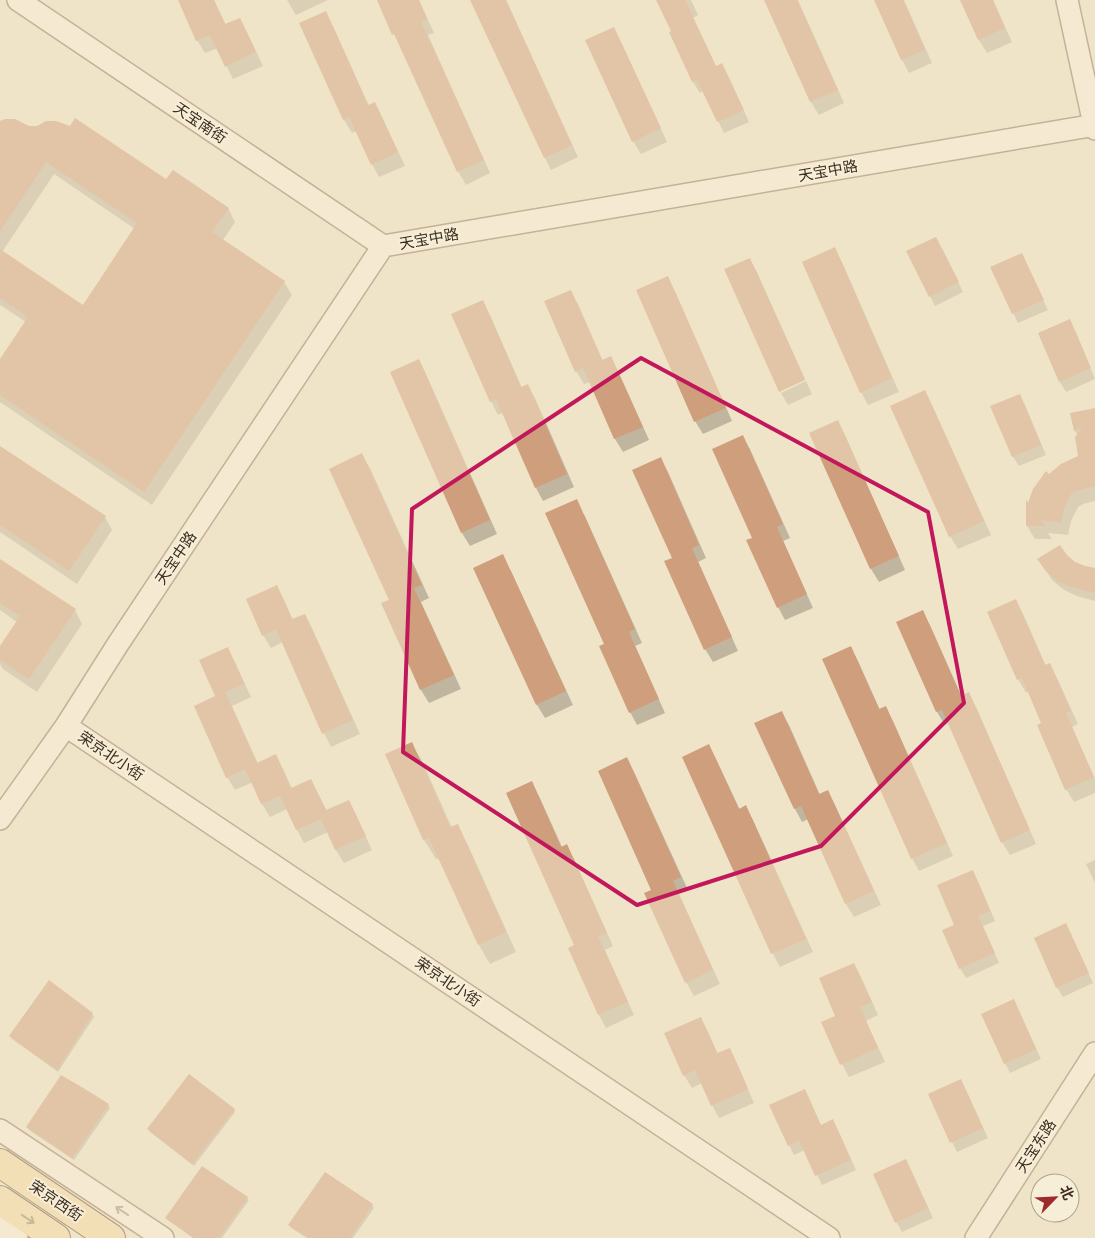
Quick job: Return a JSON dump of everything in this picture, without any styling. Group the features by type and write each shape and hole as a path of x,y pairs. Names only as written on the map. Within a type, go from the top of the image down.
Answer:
{"main road":[{"name":"荣京西街","path":"0,1163 111,1238"},
{"path":"0,1200 56,1238"}],"street":[{"name":"天宝南街","path":"18,0 383,246"},
{"path":"1067,0 1095,127"},
{"name":"天宝中路","path":"0,819 66,726 118,644 383,246 1095,127"},
{"name":"荣京北小街","path":"66,726 829,1238"},
{"name":"天宝东路","path":"976,1238 1095,1053"},
{"path":"0,1130 163,1238"},
{"path":"0,1227 17,1238"}],"highlighted area":[{"path":"641,358 928,512 964,703 821,846 637,905 403,752 412,509"}],"building":[{"path":"178,0 214,0 225,24 240,18 256,52 225,67 210,35 196,41"},
{"path":"377,0 419,0 427,19 421,22 484,160 457,172"},
{"path":"470,0 506,0 572,145 544,158"},
{"path":"656,0 685,0 716,66 722,63 744,110 717,122 697,80 692,82"},
{"path":"764,0 797,0 838,90 810,102"},
{"path":"874,0 903,0 925,50 901,60"},
{"path":"960,0 993,0 1005,28 978,40"},
{"path":"326,11 368,105 375,102 398,152 371,165 349,117 343,120 299,23"},
{"path":"614,27 661,128 632,142 585,40"},
{"path":"75,118 166,179 173,170 229,208 212,232 285,281 144,492 0,395 0,359 28,317 0,298 0,249 83,305 137,223 46,162 0,231 0,121 15,119 29,126 37,126 46,121 56,121 70,126"},
{"path":"936,237 959,282 929,297 906,251"},
{"path":"835,247 892,378 860,393 802,262"},
{"path":"1022,253 1044,300 1012,314 990,267"},
{"path":"750,258 805,380 779,392 724,269"},
{"path":"668,276 726,408 694,422 636,290"},
{"path":"571,290 602,360 611,356 643,427 614,439 583,368 575,372 544,301"},
{"path":"483,300 521,387 528,384 567,474 535,488 496,399 490,402 451,314"},
{"path":"1070,319 1091,368 1059,382 1038,333"},
{"path":"419,359 490,520 461,533 390,372"},
{"path":"925,390 984,521 949,537 890,406"},
{"path":"1020,394 1041,445 1012,457 990,406"},
{"path":"1095,408 1095,486 1071,494 1064,508 1061,523 1041,520 1046,526 1026,526 1026,499 1028,503 1033,489 1046,471 1049,474 1061,464 1078,456 1075,437 1083,427 1074,431 1070,413"},
{"path":"838,420 899,556 870,569 809,433"},
{"path":"743,435 783,524 777,527 807,594 777,608 746,540 752,538 712,449"},
{"path":"0,446 106,516 69,571 0,525"},
{"path":"362,453 422,585 414,588 454,675 420,690 381,603 389,600 329,469"},
{"path":"661,457 699,545 692,548 732,637 704,650 664,561 672,558 632,470"},
{"path":"577,499 635,629 629,632 659,699 629,713 599,646 604,644 545,513"},
{"path":"1060,545 1075,562 1095,568 1095,592 1071,587 1057,581 1045,570 1037,559"},
{"path":"503,554 566,691 536,705 473,568"},
{"path":"0,559 76,609 29,679 0,660 0,646 20,616 0,603"},
{"path":"277,585 292,619 305,614 353,720 322,734 276,629 262,636 246,599"},
{"path":"1016,599 1045,665 1050,663 1071,711 1066,713 1094,777 1065,790 1037,725 1041,723 1022,678 1017,680 987,612"},
{"path":"923,610 961,696 969,692 1030,830 1001,843 942,710 936,712 896,622"},
{"path":"851,646 879,709 886,706 947,843 911,859 822,659"},
{"path":"228,647 244,684 225,692 257,763 276,754 291,788 311,779 326,810 349,800 366,836 335,850 321,819 296,830 280,796 261,804 245,769 226,778 194,706 215,696 199,660"},
{"path":"782,711 819,794 828,790 874,891 845,904 801,806 794,809 754,723"},
{"path":"412,742 450,827 458,824 506,932 478,945 429,838 423,840 385,754"},
{"path":"709,744 739,809 746,805 806,939 771,954 682,757"},
{"path":"627,757 681,877 673,881 713,970 685,983 644,893 651,890 598,771"},
{"path":"532,781 561,847 567,844 607,933 598,936 628,1002 598,1015 568,948 574,945 506,793"},
{"path":"973,870 990,911 978,916 995,953 959,969 942,930 954,925 937,885"},
{"path":"1066,923 1089,973 1056,988 1034,938"},
{"path":"854,963 872,1002 860,1007 878,1048 840,1065 821,1022 835,1016 819,978"},
{"path":"49,980 93,1013 57,1070 9,1036"},
{"path":"1014,999 1036,1049 1004,1064 981,1014"},
{"path":"701,1017 717,1053 730,1048 748,1089 711,1106 695,1070 683,1076 664,1033"},
{"path":"189,1074 235,1109 192,1164 147,1129"},
{"path":"61,1075 109,1104 72,1158 26,1127"},
{"path":"961,1079 983,1128 950,1143 928,1094"},
{"path":"805,1089 821,1125 833,1119 851,1160 815,1176 799,1140 788,1146 769,1105"},
{"path":"906,1159 928,1208 895,1223 873,1174"},
{"path":"202,1166 248,1197 219,1238 194,1238 165,1218"},
{"path":"325,1172 373,1204 350,1238 308,1238 288,1225"}]}
